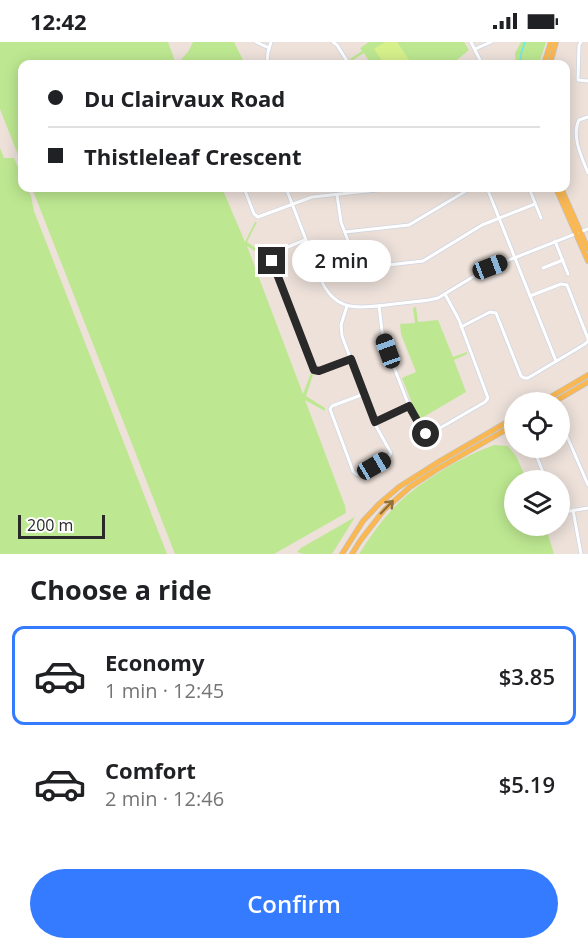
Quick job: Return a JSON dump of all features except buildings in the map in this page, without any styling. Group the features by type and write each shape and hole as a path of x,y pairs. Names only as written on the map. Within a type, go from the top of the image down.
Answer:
{"main road":[{"path":"545,60 551,42"},
{"path":"551,60 555,42"},
{"path":"558,192 588,249"},
{"path":"563,192 588,261"},
{"path":"559,392 588,375"},
{"path":"570,393 588,382"},
{"path":"342,554 363,521 399,487 504,424"},
{"path":"352,554 384,510 410,487 504,431"}],"street":[{"path":"256,42 269,48"},
{"path":"268,60 272,42"},
{"path":"333,42 346,60"},
{"path":"471,42 480,60"},
{"path":"475,49 490,42"},
{"path":"581,42 578,80 588,81"},
{"path":"588,117 579,120 576,129 588,173"},
{"path":"246,192 256,216 261,217 312,197 362,192"},
{"path":"287,192 326,289 336,300 347,306 379,306 438,298 486,269 588,229"},
{"path":"345,232 409,225 464,192"},
{"path":"489,192 556,362"},
{"path":"531,192 541,218"},
{"path":"337,195 340,218 357,266 363,268 423,261 482,225 536,204"},
{"path":"306,240 273,253 271,257 276,271 314,370 319,371 351,359"},
{"path":"555,241 568,274"},
{"path":"543,268 562,260"},
{"path":"461,327 490,312 496,313 523,378 528,378 588,340 567,285 561,284 530,296"},
{"path":"379,306 383,339 409,406 423,431 428,435 488,400 489,396 445,294"},
{"path":"347,306 341,329 342,336 375,422 391,451 388,458 360,475 353,471 330,409 332,406 364,394"},
{"path":"375,422 409,406"},
{"path":"570,441 588,485"},
{"path":"570,511 588,507"},
{"path":"573,510 581,554"}],"green space":[{"path":"0,42 168,42 175,60 18,60 18,155 0,109"},
{"path":"193,42 234,42 243,60 181,60"},
{"path":"369,42 464,42 469,50 457,60 368,60 364,53 350,60 362,51 360,48"},
{"path":"385,42 397,42 409,60 381,60 374,49"},
{"path":"521,42 546,42 540,60 516,60 515,53"},
{"path":"0,148 4,158 14,158 18,168 18,192 29,192 31,196 34,211 167,554 0,554"},
{"path":"34,192 224,192 245,242 257,222 247,242 266,255 266,258 247,246 303,394 311,373 313,375 306,396 325,408 325,411 305,400 346,513 274,554 175,554"},
{"path":"416,307 418,322 438,320 453,357 467,352 454,360 466,392 420,419 402,378 416,372 401,334 400,324 415,323 413,308"},
{"path":"494,445 504,446 504,458 517,458 522,470 504,470 504,536 548,536 554,554 359,554 399,502 426,481 471,455"},
{"path":"355,517 332,554 297,552 301,548"}],"waterway":[{"path":"521,60 525,42"}],"route":[{"path":"272,261 314,370 319,371 351,359 375,422 409,406 426,434"}]}
